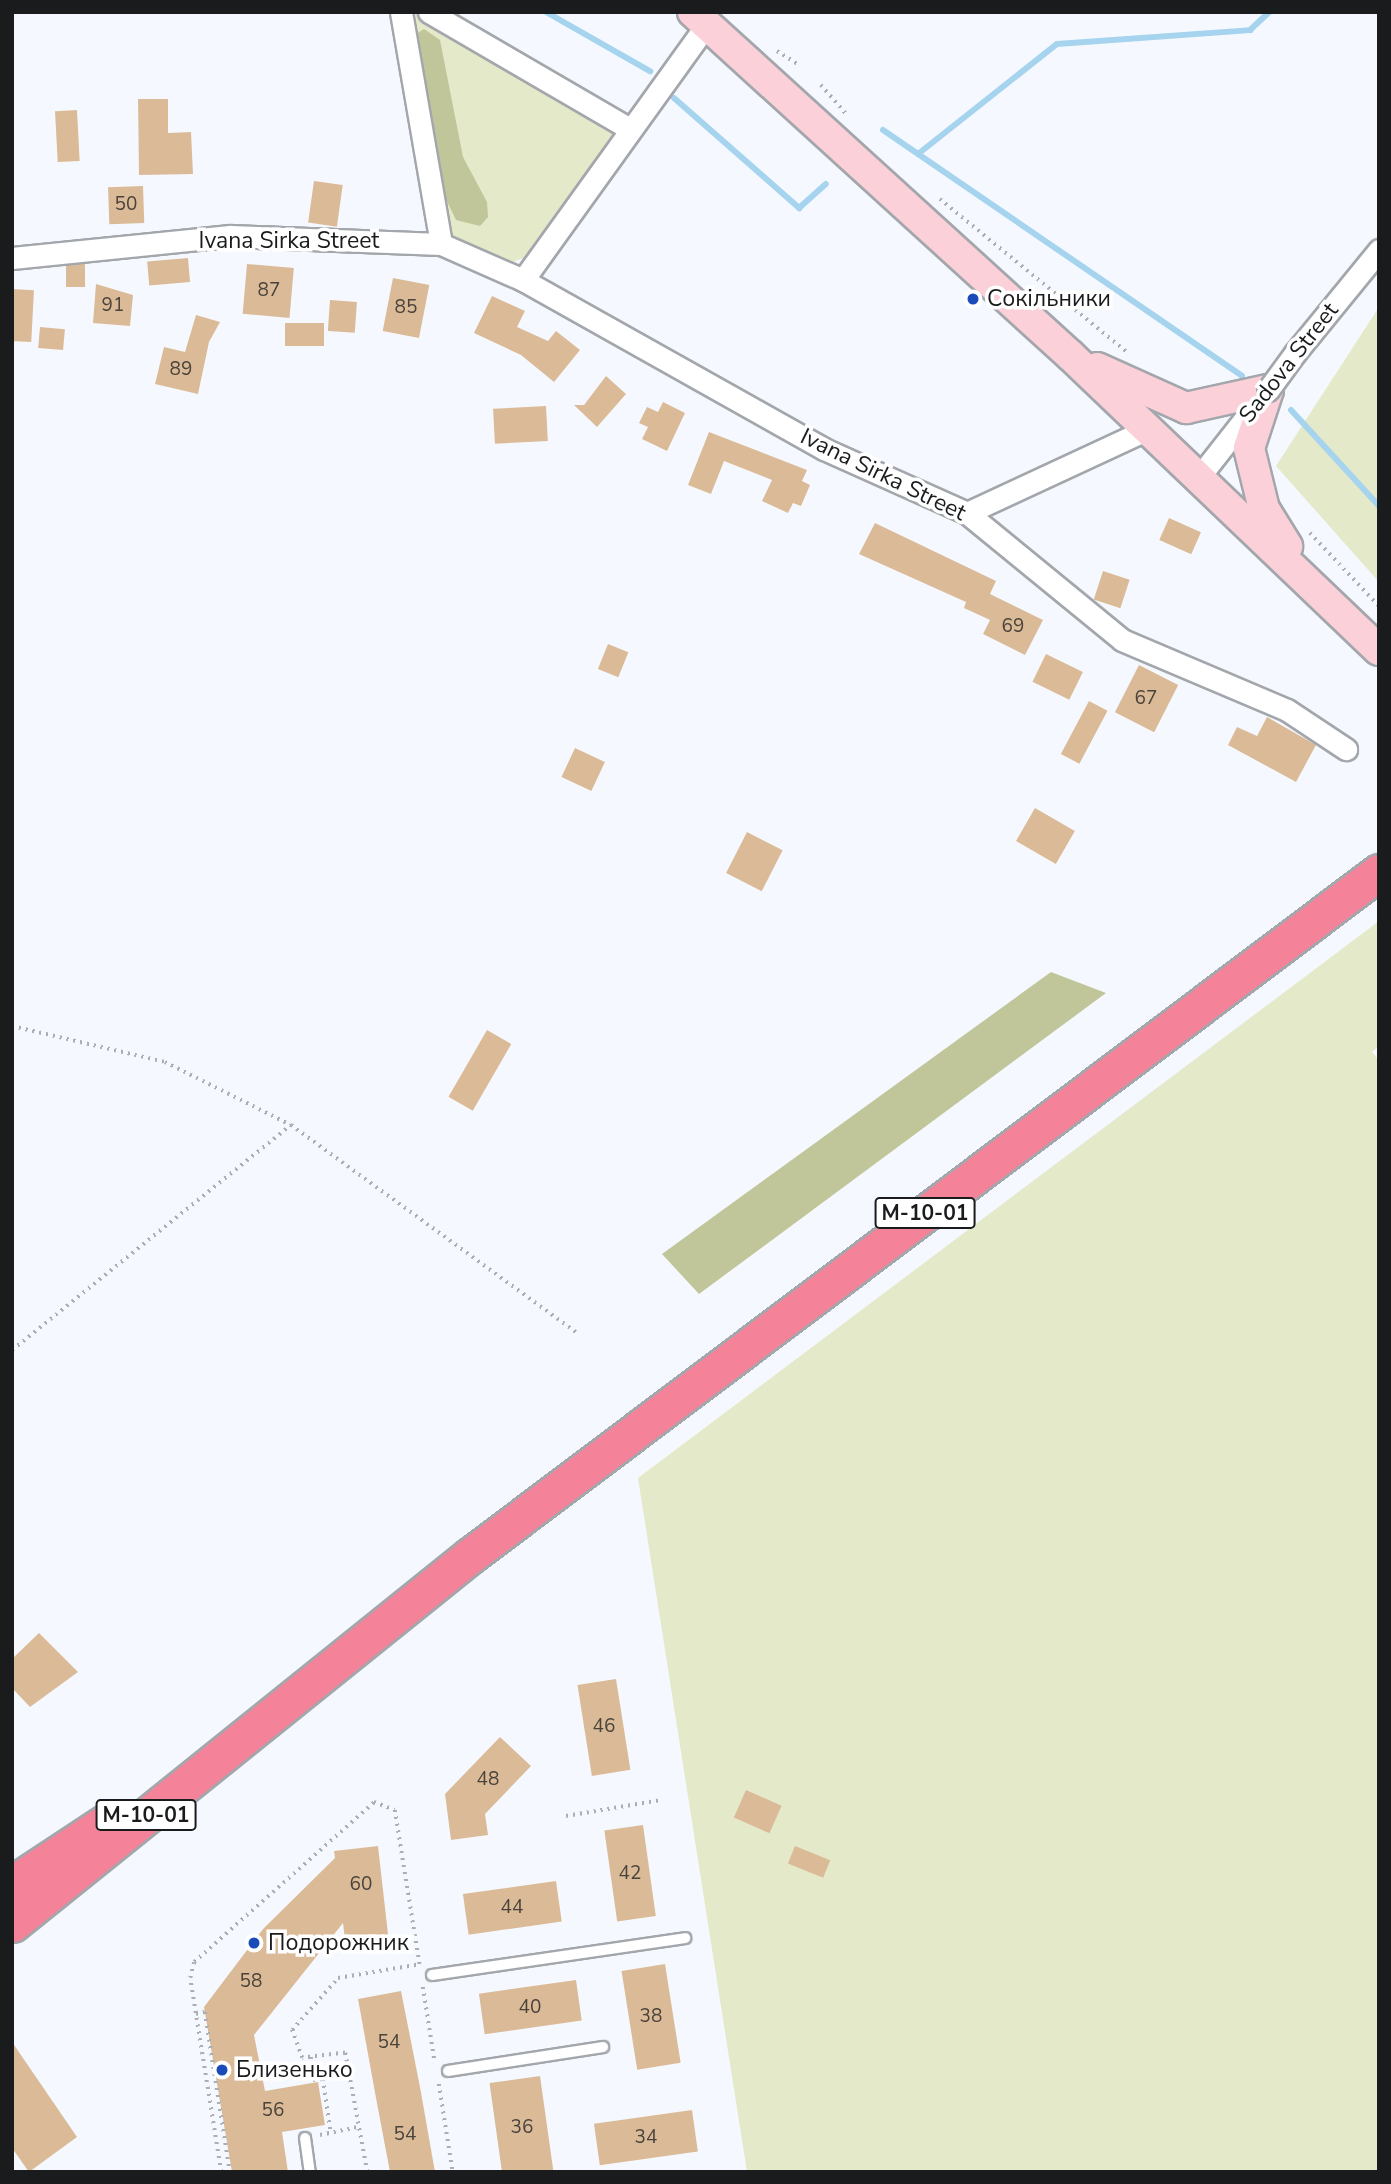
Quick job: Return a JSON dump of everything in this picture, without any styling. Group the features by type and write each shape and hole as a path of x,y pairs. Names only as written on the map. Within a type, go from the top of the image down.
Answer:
{"highway":[{"name":"М-10-01","path":"12,1924 280,1705 1379,872"},
{"name":"М-10-01","path":"12,1884 280,1705"}],"main road":[{"path":"700,19 1070,355 1379,650"},
{"path":"1070,355 1186,408 1268,390"},
{"path":"1268,390 1249,448 1255,483 1311,585"}],"street":[{"path":"401,12 441,244"},
{"path":"429,12 628,128"},
{"path":"523,280 700,19"},
{"name":"Ivana Sirka Street","path":"12,258 230,236 441,244 523,280 824,449 967,513 1122,640 1287,710 1346,749"},
{"name":"Sadova Street","path":"1199,477 1379,250"},
{"path":"967,513 1148,429"}],"lane":[{"path":"432,1975 685,1938"},
{"path":"448,2071 603,2047"},
{"path":"304,2138 310,2172"}],"path":[{"path":"12,1026 165,1062 291,1125 577,1333"},
{"path":"12,1350 291,1125"},
{"path":"566,1816 661,1800"},
{"path":"196,2014 205,2012 229,2169 221,2171 190,1978 194,1962 374,1802 395,1810 419,1964"},
{"path":"367,2172 345,2053 311,2057 295,2053 292,2030 338,1978 429,1962"},
{"path":"311,2057 313,2080 323,2079 331,2133"},
{"path":"304,2138 359,2127"}],"green space":[{"path":"407,12 425,12 614,129 611,147 529,256 505,265 452,243 438,219"},
{"path":"424,29 440,40 463,157 487,202 488,217 480,226 456,220 441,189 416,49 416,34"},
{"path":"1379,307 1379,582 1276,466"},
{"path":"1379,921 1379,1046 1372,1052 1379,1060 1379,2172 747,2172 638,1478"},
{"path":"1051,972 1106,993 699,1294 662,1254"}],"building":[{"path":"138,99 168,99 168,133 191,132 193,174 139,175"},
{"path":"77,110 80,161 58,162 55,111"},
{"path":"314,181 343,185 337,227 308,223"},
{"path":"143,186 144,223 109,224 108,187"},
{"path":"188,258 190,282 149,285 147,262"},
{"path":"66,264 85,264 85,287 66,287"},
{"path":"247,264 294,268 289,318 243,314"},
{"path":"393,278 429,285 419,338 383,331"},
{"path":"96,284 133,295 130,326 93,323"},
{"path":"12,289 34,290 31,342 12,341"},
{"path":"492,296 525,311 517,327 548,341 556,331 580,350 554,382 521,355 474,333"},
{"path":"330,300 357,302 355,333 328,331"},
{"path":"196,315 220,322 209,342 198,394 155,384 164,347 185,352"},
{"path":"285,323 324,323 324,346 285,346"},
{"path":"40,327 65,329 63,350 38,348"},
{"path":"606,376 626,394 597,427 574,405 584,405"},
{"path":"663,402 685,413 667,451 642,439 648,427 639,423 647,407 658,412"},
{"path":"546,406 548,441 495,444 493,409"},
{"path":"709,432 807,470 802,481 810,485 801,506 793,503 788,513 762,501 772,480 724,461 711,494 688,485"},
{"path":"1169,518 1201,532 1191,554 1159,540"},
{"path":"875,523 996,581 990,594 1043,620 1025,655 983,634 990,620 964,608 966,602 859,554"},
{"path":"1103,571 1130,580 1120,608 1094,600"},
{"path":"608,644 628,652 618,677 598,669"},
{"path":"1046,654 1083,672 1069,700 1032,682"},
{"path":"1139,665 1178,685 1154,732 1115,712"},
{"path":"1089,701 1108,711 1079,764 1061,754"},
{"path":"1267,717 1316,745 1296,782 1228,745 1237,727 1257,736"},
{"path":"575,748 605,762 591,791 561,777"},
{"path":"1035,808 1075,831 1056,864 1016,841"},
{"path":"747,832 783,850 762,891 726,873"},
{"path":"487,1030 511,1044 473,1111 448,1097"},
{"path":"39,1633 78,1672 30,1707 12,1688 12,1659"},
{"path":"616,1679 630,1770 592,1776 577,1685"},
{"path":"500,1737 531,1766 485,1814 488,1835 451,1840 445,1794"},
{"path":"746,1790 782,1806 769,1833 734,1817"},
{"path":"643,1825 656,1916 617,1922 604,1830"},
{"path":"378,1846 389,1943 346,1948 343,1923 254,2035 265,2091 318,2082 325,2125 282,2132 288,2172 232,2172 204,2007 263,1929 335,1858 334,1851"},
{"path":"795,1846 830,1860 823,1878 788,1864"},
{"path":"556,1881 562,1922 469,1935 463,1894"},
{"path":"665,1964 681,2063 637,2070 622,1971"},
{"path":"576,1980 582,2021 485,2034 479,1994"},
{"path":"401,1991 435,2172 390,2172 376,2098 358,1999"},
{"path":"12,2042 77,2137 29,2172 12,2148"},
{"path":"540,2076 553,2172 502,2172 489,2083"},
{"path":"692,2110 698,2152 600,2165 594,2124"}],"waterway":[{"path":"546,12 650,71"},
{"path":"918,154 1057,44 1250,30 1269,12"},
{"path":"674,98 799,208 826,184"},
{"path":"883,130 1242,376"},
{"path":"1291,410 1379,506"}],"place":[{"name":"Сокільники","path":"973,299"},
{"name":"Подорожник","path":"254,1943"},
{"name":"Близенько","path":"222,2070"}]}
